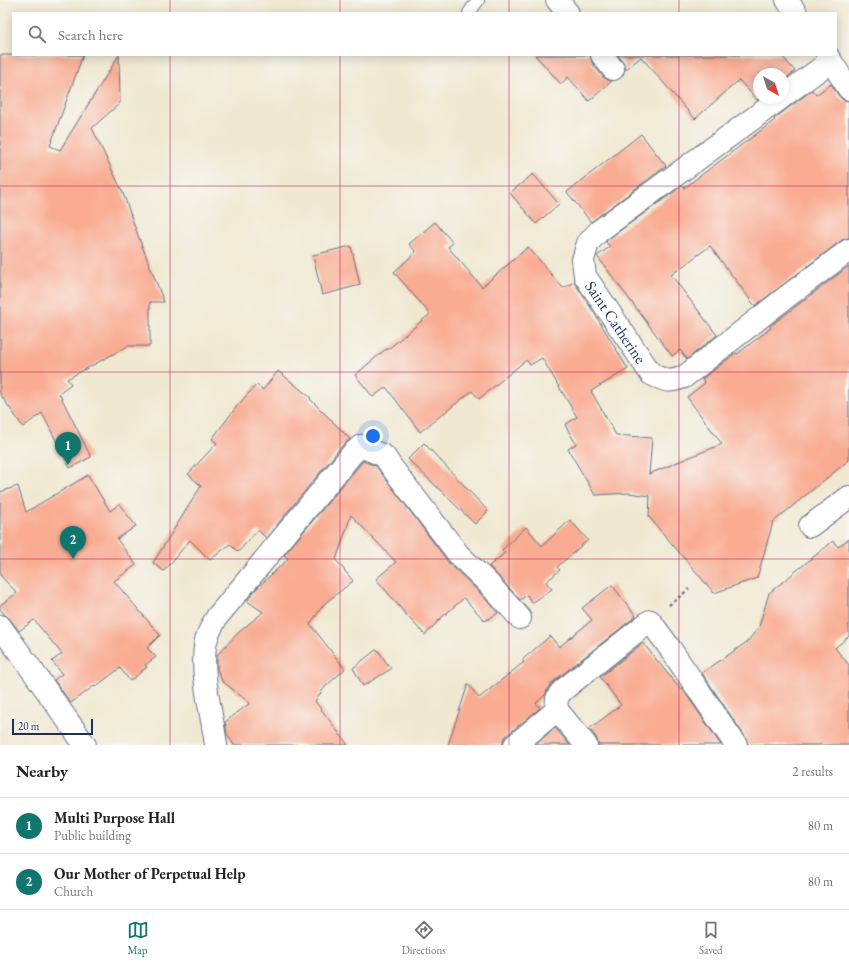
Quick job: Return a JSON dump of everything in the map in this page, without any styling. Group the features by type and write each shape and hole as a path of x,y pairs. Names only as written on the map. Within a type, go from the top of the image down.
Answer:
{"street":[{"path":"558,0 567,12"},
{"path":"787,0 795,12"},
{"path":"829,58 849,88"},
{"name":"Saint Catherine","path":"789,91 829,58"},
{"name":"Saint Catherine","path":"772,104 599,231 588,243 583,260 585,276 651,374 663,380 673,381 684,377 849,250"},
{"path":"216,745 204,672 205,644 210,631 217,617 352,454 361,446 384,456 459,555 488,583 520,618"},
{"path":"810,526 849,497"},
{"path":"586,745 557,710 556,700 563,690 650,621 664,639 736,745"},
{"path":"0,626 85,745"},
{"path":"515,745 557,710"}],"lane":[{"path":"470,12 478,0"}],"building":[{"path":"0,55 83,56 50,146 60,150 119,56 120,103 92,128 123,193 164,302 150,302 150,346 128,346 67,379 71,384 59,393 91,457 70,468 42,413 23,427 0,394"},
{"path":"536,56 590,56 592,63 603,77 612,81 589,101 568,77 561,84"},
{"path":"619,56 782,56 795,71 789,76 789,68 753,68 753,96 739,80 695,119 641,57 625,70 625,67"},
{"path":"831,84 843,100 849,101 849,238 842,240 755,306 710,246 671,275 717,335 687,359 680,350 672,356 597,256 610,247 606,242 607,240 682,186 684,188 775,120 774,119 812,90 816,95"},
{"path":"641,134 666,166 591,222 567,192"},
{"path":"533,174 559,204 536,224 510,193"},
{"path":"435,222 453,243 448,247 482,287 528,247 563,288 574,282 628,369 591,391 616,435 652,438 649,474 722,444 687,397 705,383 702,379 771,328 770,326 849,266 849,460 773,522 757,578 714,593 649,517 650,496 629,493 595,495 568,449 576,444 565,425 577,417 542,358 530,365 526,360 479,399 472,391 420,432 386,387 373,397 355,375 430,314 394,272 416,252 409,244"},
{"path":"351,246 360,285 322,295 313,255"},
{"path":"278,371 311,398 310,399 350,439 342,446 266,538 258,530 238,552 230,544 210,560 190,540 164,571 153,563 201,486 188,474 217,443 212,439 237,406 257,384 263,390"},
{"path":"424,443 488,511 475,524 408,459"},
{"path":"363,461 376,466 449,563 498,613 485,621 464,598 442,617 425,635 376,579 396,562 351,515 336,560 353,581 324,604 310,624 345,669 325,687 315,701 348,745 234,745 227,734 225,722 250,703 222,681 217,669 217,655 238,633 263,612 247,601 256,589 288,559 284,555"},
{"path":"88,475 110,511 119,504 136,526 117,539 136,565 114,581 160,635 147,648 156,657 145,665 147,667 130,681 120,668 71,703 54,680 62,674 52,661 62,654 34,620 19,631 0,609 0,605 17,593 0,575 0,492 18,486 26,512"},
{"path":"570,520 588,540 557,567 560,570 546,582 552,589 532,603 527,595 520,600 489,566 505,553 502,550 526,527 542,546"},
{"path":"849,539 849,636 835,648 849,665 849,745 748,745 746,738 702,673 747,642 759,627 769,593 833,541 838,547"},
{"path":"612,585 636,616 554,681 548,688 545,695 536,703 540,708 507,735 503,740 503,745 448,745 468,684 479,698 524,662 522,660 550,636 559,647 592,620 582,608"},
{"path":"643,643 680,689 682,688 721,745 598,745 596,737 589,729 621,705 600,677"},
{"path":"377,649 391,669 363,686 353,668"},
{"path":"555,728 570,745 535,745"}],"place":[{"name":"Multi Purpose Hall","path":"68,465"},
{"name":"Our Mother of Perpetual Help","path":"73,559"}]}
